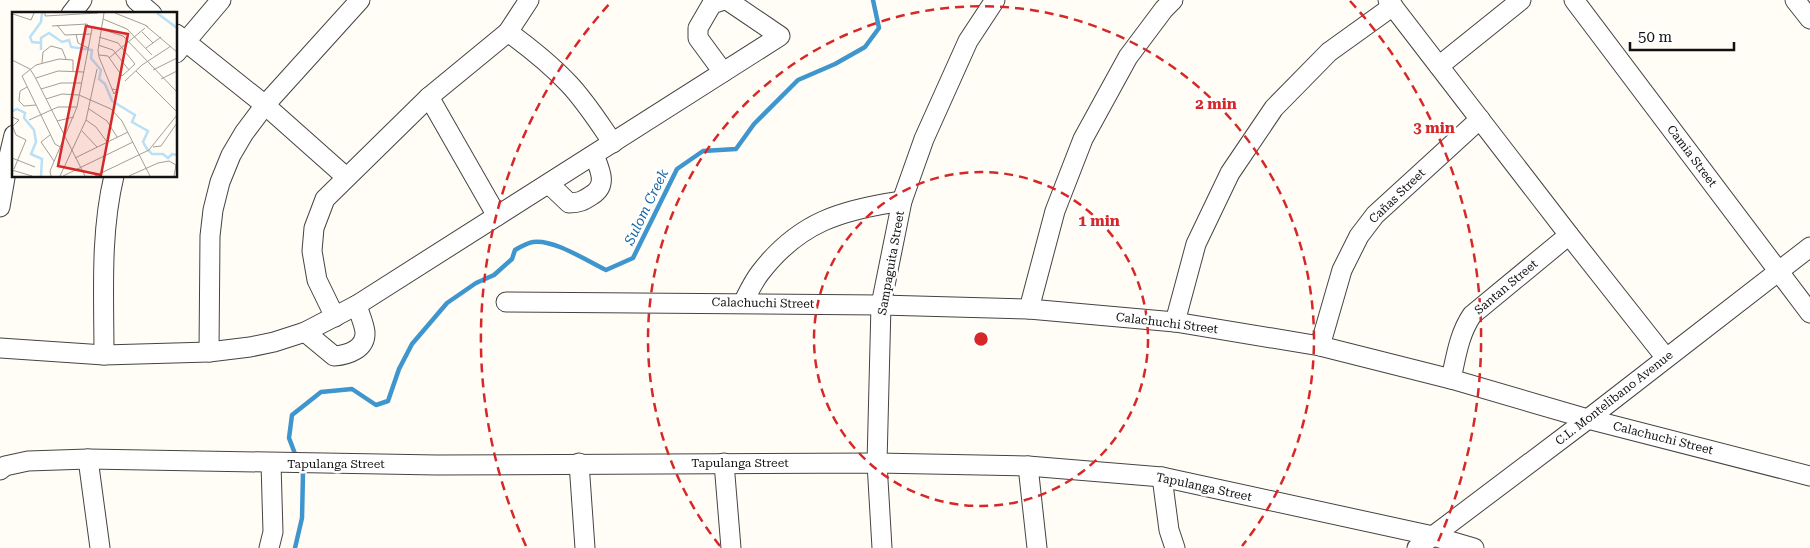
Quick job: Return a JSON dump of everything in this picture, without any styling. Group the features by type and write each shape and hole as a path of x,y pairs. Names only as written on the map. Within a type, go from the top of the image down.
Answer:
{"street":[{"path":"73,12 82,0"},
{"path":"136,0 150,12"},
{"path":"221,0 179,43 265,106 346,177"},
{"path":"209,352 210,236 213,210 220,182 231,155 244,133 265,106 360,0"},
{"path":"335,317 317,280 312,251 314,228 325,199 430,97 508,32 529,0"},
{"path":"0,348 104,355 209,352 250,347 305,332 357,305 549,184 594,155 724,72 780,36 726,0 712,4 698,28 698,38 724,72"},
{"name":"Sampaguita Street","path":"882,548 877,463 881,305 902,201 924,139 968,41 995,0"},
{"path":"1029,310 1055,212 1083,139 1128,57 1173,0"},
{"path":"1439,66 1521,0"},
{"name":"Camia Street","path":"1574,0 1810,313"},
{"path":"1795,0 1810,19"},
{"path":"1175,322 1196,244 1235,164 1274,108 1329,52 1390,3 1666,358"},
{"path":"508,32 542,58 570,85 613,143"},
{"path":"430,97 497,216"},
{"name":"Cañas Street","path":"1320,346 1342,270 1359,236 1375,215 1480,119"},
{"path":"0,207 12,143"},
{"path":"549,184 569,203 581,202 598,191 602,184 601,174 594,155"},
{"path":"104,355 106,235 110,191 113,178"},
{"path":"743,303 759,274 781,249 807,229 836,214 868,206 902,201"},
{"name":"Santan Street","path":"1451,379 1461,336 1465,324 1472,315 1569,235"},
{"name":"C.L. Montelibano Avenue","path":"1417,548 1588,420 1810,247"},
{"name":"Calachuchi Street","path":"506,302 881,305 1029,310 1175,322 1320,346 1451,379 1588,420 1810,476"},
{"path":"305,332 334,356 348,354 360,346 365,333 357,305"},
{"path":"88,459 100,548"},
{"name":"Tapulanga Street","path":"0,470 6,466 28,461 88,459 299,464 877,463 1028,466 1162,477 1432,536 1474,548"},
{"path":"268,548 273,532 271,463"},
{"path":"579,463 585,548"},
{"path":"724,463 731,548"},
{"path":"1028,466 1037,548"},
{"path":"1162,477 1169,530 1175,548"}],"waterway":[{"name":"Sulom Creek","path":"297,459 289,438 292,415 321,392 352,389 376,405 388,401 399,369 412,344 447,303 476,283 494,275 512,259 515,250 533,242 551,244 606,270 633,258 677,169 703,151 736,149 754,124 798,80 835,64 865,47 879,28 873,0"},
{"name":"Sulom Creek","path":"295,548 302,518 303,473 301,468"}]}
